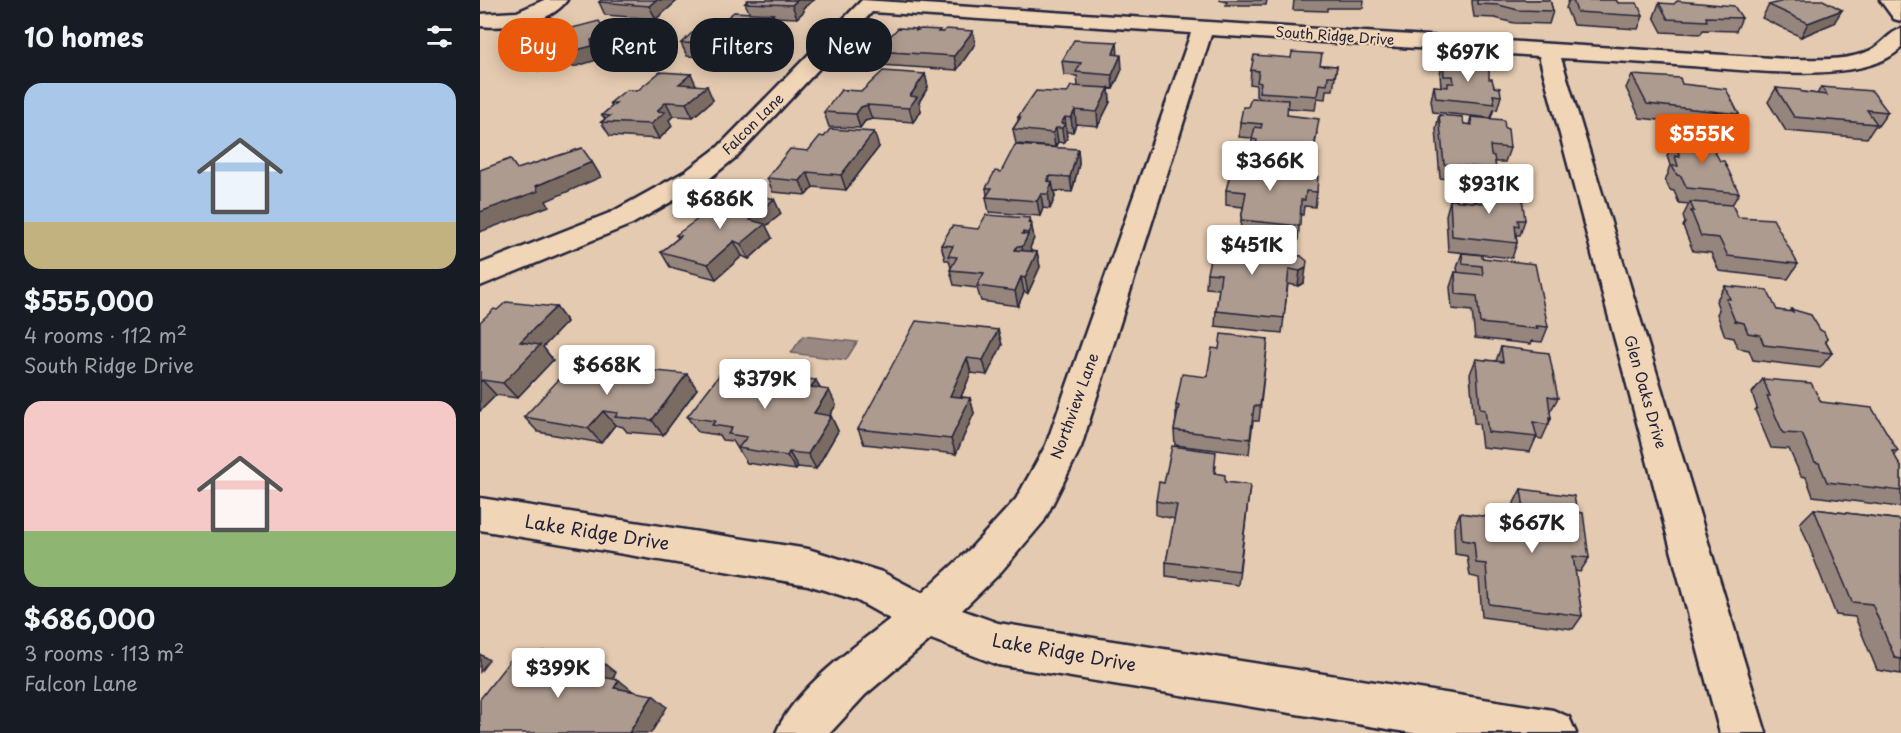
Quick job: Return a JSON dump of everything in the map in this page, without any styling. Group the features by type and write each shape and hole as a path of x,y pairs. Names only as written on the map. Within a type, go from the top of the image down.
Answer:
{"street":[{"path":"480,20 502,21 520,17 538,12 556,0"},
{"path":"1890,0 1901,15"},
{"name":"South Ridge Drive","path":"870,3 1203,28 1788,66 1862,60 1885,53 1901,35"},
{"name":"Falcon Lane","path":"480,276 509,262 622,218 695,177 727,152 870,3"},
{"name":"Northview Lane","path":"799,733 849,679 926,617 985,561 1030,510 1063,447 1203,28"},
{"name":"Glen Oaks Drive","path":"1548,50 1743,733"},
{"name":"Lake Ridge Drive","path":"480,514 808,567 867,585 926,617 998,644 1553,733"}],"shaded area":[{"path":"803,336 857,342 846,360 791,353"}],"building":[{"path":"601,0 656,0 649,6 599,2"},
{"path":"749,0 797,0 792,5 745,3"},
{"path":"1477,0 1550,0 1553,11 1518,10 1499,5 1477,4"},
{"path":"1573,0 1616,0 1618,3 1637,3 1643,16 1577,12"},
{"path":"1787,0 1823,0 1842,10 1808,23 1769,5"},
{"path":"1677,1 1734,6 1742,18 1706,17 1707,21 1668,19 1659,3 1674,4"},
{"path":"734,12 773,14 769,17 774,18 726,18"},
{"path":"590,23 590,47 578,50 578,27"},
{"path":"898,28 917,29 915,31 940,30 938,32 946,29 973,31 954,56 892,52 892,34"},
{"path":"690,35 690,43 681,43"},
{"path":"1074,40 1117,42 1113,54 1121,55 1112,75 1076,72 1081,63 1062,61"},
{"path":"1292,52 1322,54 1320,65 1337,66 1335,76 1328,76 1327,85 1319,84 1317,96 1259,92 1261,83 1257,82 1259,71 1251,70 1254,55 1291,58"},
{"path":"1443,60 1489,64 1489,79 1492,79 1494,87 1500,88 1501,96 1493,95 1495,104 1436,98 1434,86 1448,87 1448,83 1454,83 1453,76 1444,76"},
{"path":"660,72 691,74 679,84 707,86 686,103 666,102 657,111 665,112 651,124 601,122 610,116 602,115 616,103 610,103 626,90 637,91"},
{"path":"882,72 925,74 910,96 917,97 909,108 867,105 861,107 856,114 824,112 841,90 862,91"},
{"path":"1632,75 1680,78 1682,84 1726,89 1739,114 1647,104"},
{"path":"1071,86 1109,88 1097,112 1075,110 1071,118 1065,117 1061,123 1065,124 1062,128 1056,128 1053,133 1013,129 1021,117 1018,117 1036,91 1067,93"},
{"path":"1821,87 1872,91 1888,112 1867,110 1877,124 1794,117 1776,88 1827,95"},
{"path":"1251,98 1288,100 1287,115 1319,119 1313,154 1256,147 1257,140 1252,139 1255,127 1261,128 1262,124 1240,122 1243,107 1248,107"},
{"path":"1439,115 1462,117 1464,124 1472,125 1471,117 1504,120 1505,128 1508,129 1510,148 1490,146 1496,169 1444,164"},
{"path":"830,129 874,132 841,175 807,172 800,181 767,178 790,149 808,151 820,136 824,137"},
{"path":"1676,133 1706,136 1720,161 1724,161 1739,193 1687,188 1681,176 1677,175 1672,166 1678,166 1675,156 1680,157 1674,141 1679,142"},
{"path":"1015,145 1078,149 1070,177 1049,176 1047,181 1052,182 1048,194 1041,194 1037,201 986,197 992,188 986,188 995,171 1001,172"},
{"path":"582,148 592,162 536,186 538,191 480,212 480,170 510,159 517,169"},
{"path":"1234,159 1275,163 1274,172 1318,176 1317,192 1306,191 1305,200 1301,200 1300,226 1241,220 1246,192 1226,190"},
{"path":"1480,184 1516,187 1518,196 1522,197 1525,220 1518,220 1519,226 1515,225 1517,243 1452,236 1450,200 1483,203"},
{"path":"742,192 774,199 750,220 765,224 741,244 734,241 708,264 661,252 681,236 676,235 702,216 710,218"},
{"path":"1690,202 1732,205 1738,217 1773,219 1798,264 1728,256 1719,238 1701,236 1691,211 1694,211"},
{"path":"986,215 1030,218 1028,223 1032,224 1028,233 1023,232 1022,234 1028,235 1022,247 1017,246 1015,250 1037,252 1025,278 1021,277 1015,291 977,286 984,273 950,270 957,257 948,256 953,246 941,245 952,226 978,229"},
{"path":"1220,235 1274,240 1273,253 1301,256 1307,261 1306,268 1300,271 1289,269 1284,318 1216,311 1221,274 1207,273 1213,246 1218,246"},
{"path":"1462,253 1482,255 1482,258 1535,264 1548,327 1536,326 1538,329 1480,323 1477,296 1456,294 1455,272 1483,275 1482,266 1463,264"},
{"path":"1725,286 1767,290 1777,310 1793,312 1791,309 1811,315 1820,330 1824,332 1827,339 1825,341 1832,353 1764,345 1760,335 1748,333 1744,323 1735,321 1726,299 1730,299"},
{"path":"506,302 556,307 520,342 540,345 503,383 482,380 480,382 480,322"},
{"path":"916,321 998,330 983,360 967,358 950,396 970,398 951,439 858,429"},
{"path":"1221,334 1268,339 1260,406 1254,406 1250,439 1174,430 1182,374 1207,377 1212,348 1219,349"},
{"path":"1501,347 1549,353 1558,398 1548,396 1551,419 1549,418 1549,425 1533,422 1537,437 1488,432 1485,410 1480,409 1476,359 1503,362"},
{"path":"727,365 755,369 753,372 816,380 811,387 829,390 814,413 831,416 808,454 789,452 787,456 738,448 747,437 728,434 732,428 712,425 715,421 687,417"},
{"path":"606,366 687,374 652,420 615,417 618,413 603,411 588,428 524,417 563,375 594,380"},
{"path":"1763,379 1811,383 1821,402 1872,408 1898,451 1892,451 1901,467 1901,491 1827,482 1802,434 1783,433 1767,396 1770,396"},
{"path":"1172,446 1216,452 1214,473 1225,475 1225,482 1250,485 1239,571 1166,562 1177,505 1156,501 1159,482 1164,483"},
{"path":"1521,489 1574,496 1577,512 1583,513 1589,558 1573,556 1582,616 1489,604 1486,564 1476,563 1474,542 1462,540 1460,513 1526,522"},
{"path":"1814,509 1901,520 1901,659 1895,658 1872,604 1852,602"},
{"path":"542,651 601,661 591,675 619,680 614,688 653,695 629,733 480,733 480,699 515,654 537,658"}]}
